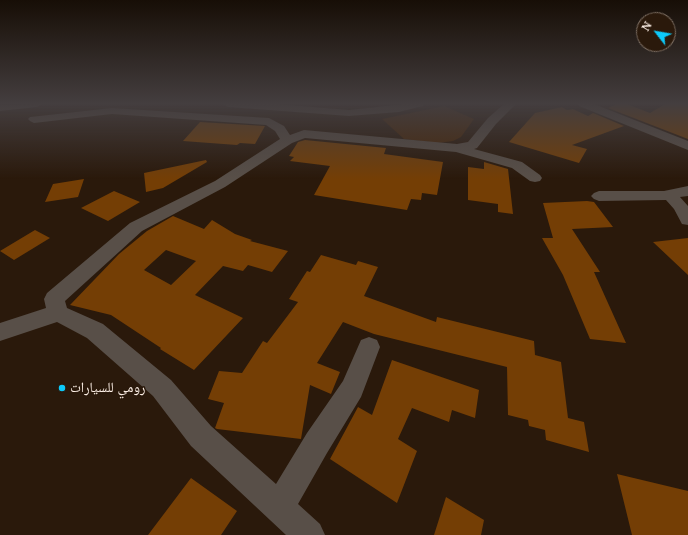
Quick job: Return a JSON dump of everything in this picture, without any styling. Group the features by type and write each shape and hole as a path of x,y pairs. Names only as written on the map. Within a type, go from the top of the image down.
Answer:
{"street":[{"path":"280,129 287,140"},
{"path":"456,148 472,145 485,129"},
{"path":"646,129 687,145"},
{"path":"58,312 54,299 136,227 220,184 287,140 304,134 456,148 517,165 535,178"},
{"path":"599,196 669,195 688,191"},
{"path":"669,195 681,207 688,220"},
{"path":"0,332 58,312 95,330 162,388 201,436 309,535"},
{"path":"278,508 317,443 352,389 369,347"}],"shaded area":[{"path":"393,129 467,129 461,137 453,141 438,143 404,139"}],"building":[{"path":"194,129 263,129 255,144 240,143 237,145 183,141"},
{"path":"521,129 616,129 572,145 587,149 579,163 509,142"},
{"path":"662,129 688,129 688,139"},
{"path":"305,140 386,148 384,154 443,162 437,195 422,193 421,200 411,199 407,210 314,195 330,166 290,161 294,157 289,156 298,142"},
{"path":"206,160 207,162 163,188 146,192 144,173"},
{"path":"484,162 508,169 513,214 498,212 498,204 468,200 468,167 484,169"},
{"path":"84,179 78,197 45,202 53,184"},
{"path":"114,191 140,202 108,221 81,208"},
{"path":"594,202 613,227 572,229 600,272 594,272 626,343 590,339 563,275 542,238 553,238 543,203"},
{"path":"173,216 204,229 212,220 235,234 252,240 250,241 288,251 272,272 248,265 243,271 223,266 195,295 243,318 194,370 160,349 161,348 111,315 70,305 119,254 147,231","holes":["166,250 196,261 171,285 144,270"]},
{"path":"35,230 50,238 14,260 0,251"},
{"path":"688,238 688,275 653,242"},
{"path":"321,255 356,265 358,261 378,267 364,296 436,322 437,317 534,341 535,355 561,362 568,418 584,422 589,452 546,440 545,430 529,426 528,420 508,415 507,367 374,334 343,322 317,363 340,372 331,394 310,385 301,439 215,428 224,403 208,399 219,371 242,373 263,341 267,343 298,302 289,299 307,271 310,272"},
{"path":"392,360 479,390 475,418 452,410 449,422 412,408 398,439 417,451 397,503 330,459 358,407 372,415"},
{"path":"617,474 688,491 688,535 632,535"},
{"path":"191,478 237,511 221,535 148,535"},
{"path":"446,497 484,520 481,535 434,535"}],"place":[{"name":"رومي للسيارات","path":"62,388"}]}
